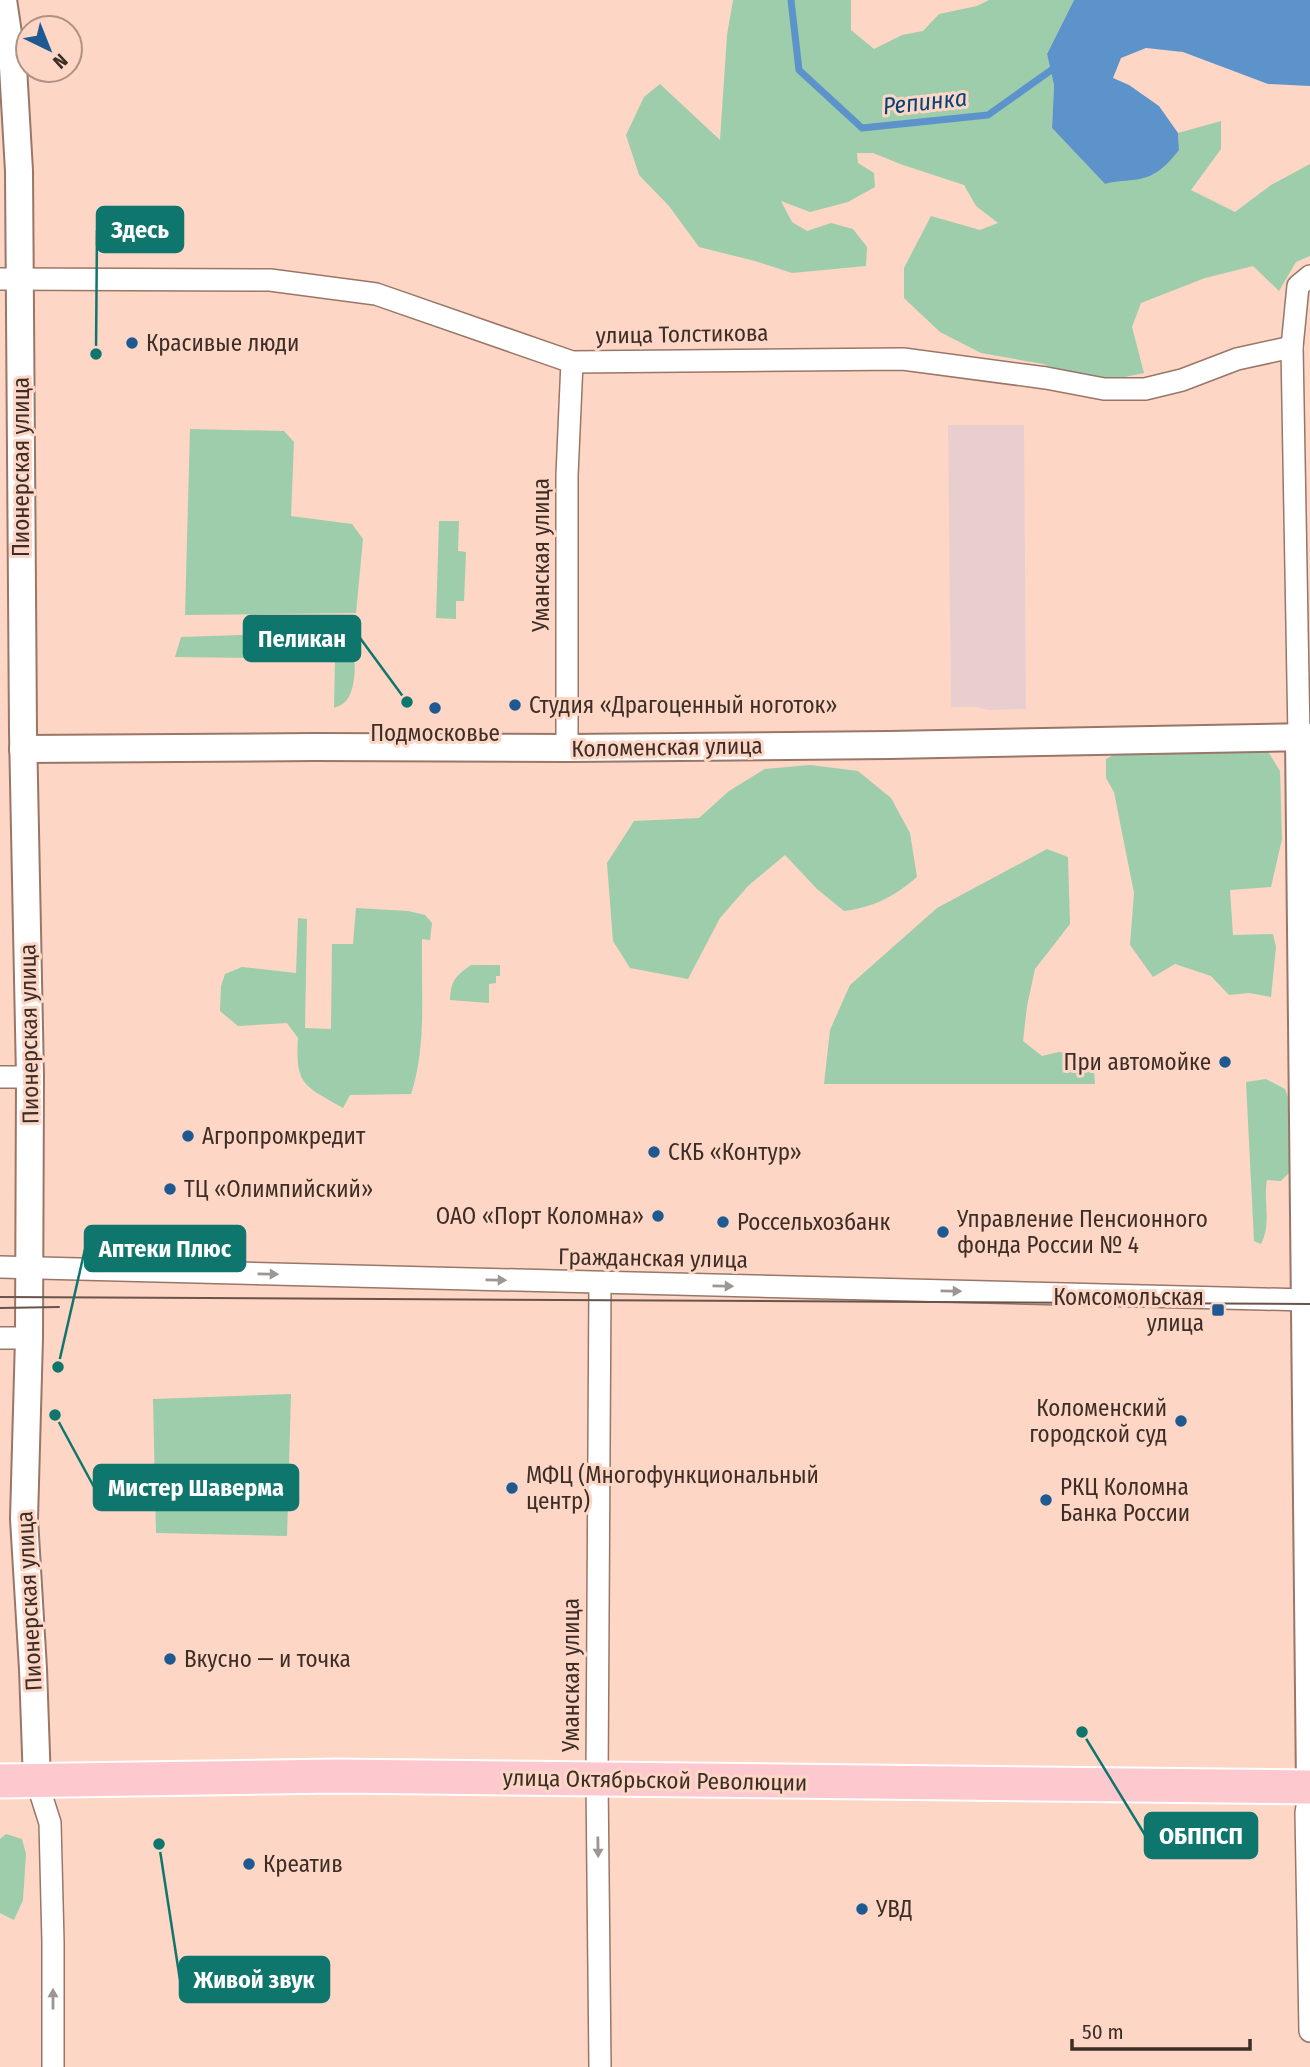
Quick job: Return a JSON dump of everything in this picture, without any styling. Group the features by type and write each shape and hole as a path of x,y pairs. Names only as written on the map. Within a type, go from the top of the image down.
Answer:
{"main road":[{"name":"улица Октябрьской Революции","path":"0,1781 337,1776 1310,1787"}],"street":[{"name":"Пионерская улица","path":"3,0 13,67 19,172 10,280 30,1077 29,1338 24,1519 37,1782 50,1823 53,2067"},
{"path":"1310,276 1298,286 1292,347 1305,737 1310,1787 1306,1813 1310,2031"},
{"name":"улица Толстикова","path":"10,280 270,280 376,294 572,362 903,359 1046,378 1104,389 1145,389 1182,380 1237,359 1292,347"},
{"name":"Уманская улица","path":"567,748 567,475 572,362"},
{"name":"Коломенская улица","path":"23,749 902,745 1305,737"},
{"path":"0,1077 30,1077"},
{"name":"Гражданская улица","path":"0,1267 600,1283 1307,1315"},
{"name":"Уманская улица","path":"600,1283 597,1779 600,2067"},
{"path":"0,1338 29,1338"}],"shaded area":[{"path":"948,425 1024,425 1026,709 951,707"}],"green space":[{"path":"733,0 851,0 851,30 874,49 902,35 923,31 939,14 977,6 989,0 1074,0 1047,54 1054,85 1052,128 1105,184 1130,180 1179,150 1178,133 1221,121 1221,149 1191,190 1235,212 1271,185 1310,164 1310,256 1296,262 1279,291 1253,266 1205,278 1141,303 1132,327 1144,373 1095,383 1043,364 981,353 940,332 904,298 904,268 931,216 980,230 998,223 976,206 964,185 873,153 857,153 858,163 874,173 875,187 848,202 810,212 781,201 792,222 807,231 831,223 853,229 867,247 866,266 792,273 699,247 669,206 639,175 626,135 644,97 660,84 720,140 727,35"},
{"path":"190,429 284,431 294,442 291,516 352,524 363,539 356,613 185,615"},
{"path":"439,521 459,521 458,551 466,552 464,601 456,601 456,619 436,618"},
{"path":"335,632 351,638 355,672 349,697 334,708 335,659 175,657 181,637"},
{"path":"1251,746 1269,753 1280,771 1282,839 1271,887 1230,890 1233,935 1273,934 1276,947 1271,997 1249,993 1229,995 1211,976 1175,964 1153,977 1130,945 1134,893 1114,792 1106,778 1106,759 1125,749"},
{"path":"810,765 858,771 891,798 910,833 917,877 883,900 844,911 817,889 785,855 748,886 720,918 688,979 630,968 613,941 607,863 634,821 699,818 729,791 765,769"},
{"path":"1047,849 1068,857 1070,924 1035,969 1023,1041 1042,1056 1059,1052 1093,1056 1095,1084 824,1084 830,1030 850,985 937,908"},
{"path":"356,908 408,911 425,915 432,923 430,940 422,939 421,1037 411,1094 350,1095 343,1108 305,1082 298,1066 298,1038 287,1023 238,1026 220,1011 221,986 225,974 242,967 296,973 298,918 307,919 305,1028 331,1029 332,944 353,944"},
{"path":"471,965 500,965 500,976 496,976 496,983 489,984 489,1003 450,1000 455,979"},
{"path":"1266,1079 1285,1089 1296,1129 1289,1173 1281,1181 1267,1180 1267,1220 1261,1244 1254,1241 1246,1082"},
{"path":"291,1394 287,1536 156,1533 153,1399"},
{"path":"6,1834 22,1839 26,1854 23,1900 14,1920 0,1913 0,1839"}],"water":[{"path":"1074,0 1310,0 1310,86 1268,84 1183,52 1146,48 1121,58 1113,78 1129,85 1159,106 1178,133 1179,150 1165,166 1148,177 1105,184 1052,128 1054,85 1047,54"}],"waterway":[{"name":"Репинка","path":"791,0 799,70 862,128 988,115 1057,66"}],"tram line":[{"path":"0,1297 1310,1304"},
{"path":"0,1308 59,1307"}],"place":[{"name":"Красивые люди","path":"132,343"},
{"name":"Здесь","path":"96,354"},
{"name":"Пеликан","path":"407,702"},
{"name":"Студия «Драгоценный ноготок»","path":"515,705"},
{"name":"Подмосковье","path":"435,708"},
{"name":"При автомойке","path":"1225,1062"},
{"name":"Агропромкредит","path":"188,1136"},
{"name":"СКБ «Контур»","path":"654,1152"},
{"name":"ТЦ «Олимпийский»","path":"170,1189"},
{"name":"ОАО «Порт Коломна»","path":"658,1216"},
{"name":"Россельхозбанк","path":"723,1222"},
{"name":"Управление Пенсионного фонда России № 4","path":"943,1232"},
{"name":"Комсомольская улица","path":"1218,1310"},
{"name":"Аптеки Плюс","path":"58,1367"},
{"name":"Мистер Шаверма","path":"55,1415"},
{"name":"Коломенский городской суд","path":"1181,1421"},
{"name":"МФЦ (Многофункциональный центр)","path":"512,1488"},
{"name":"РКЦ Коломна Банка России","path":"1046,1500"},
{"name":"Вкусно — и точка","path":"170,1659"},
{"name":"ОБППСП","path":"1082,1732"},
{"name":"Живой звук","path":"159,1844"},
{"name":"Креатив","path":"249,1864"},
{"name":"УВД","path":"862,1909"}]}
